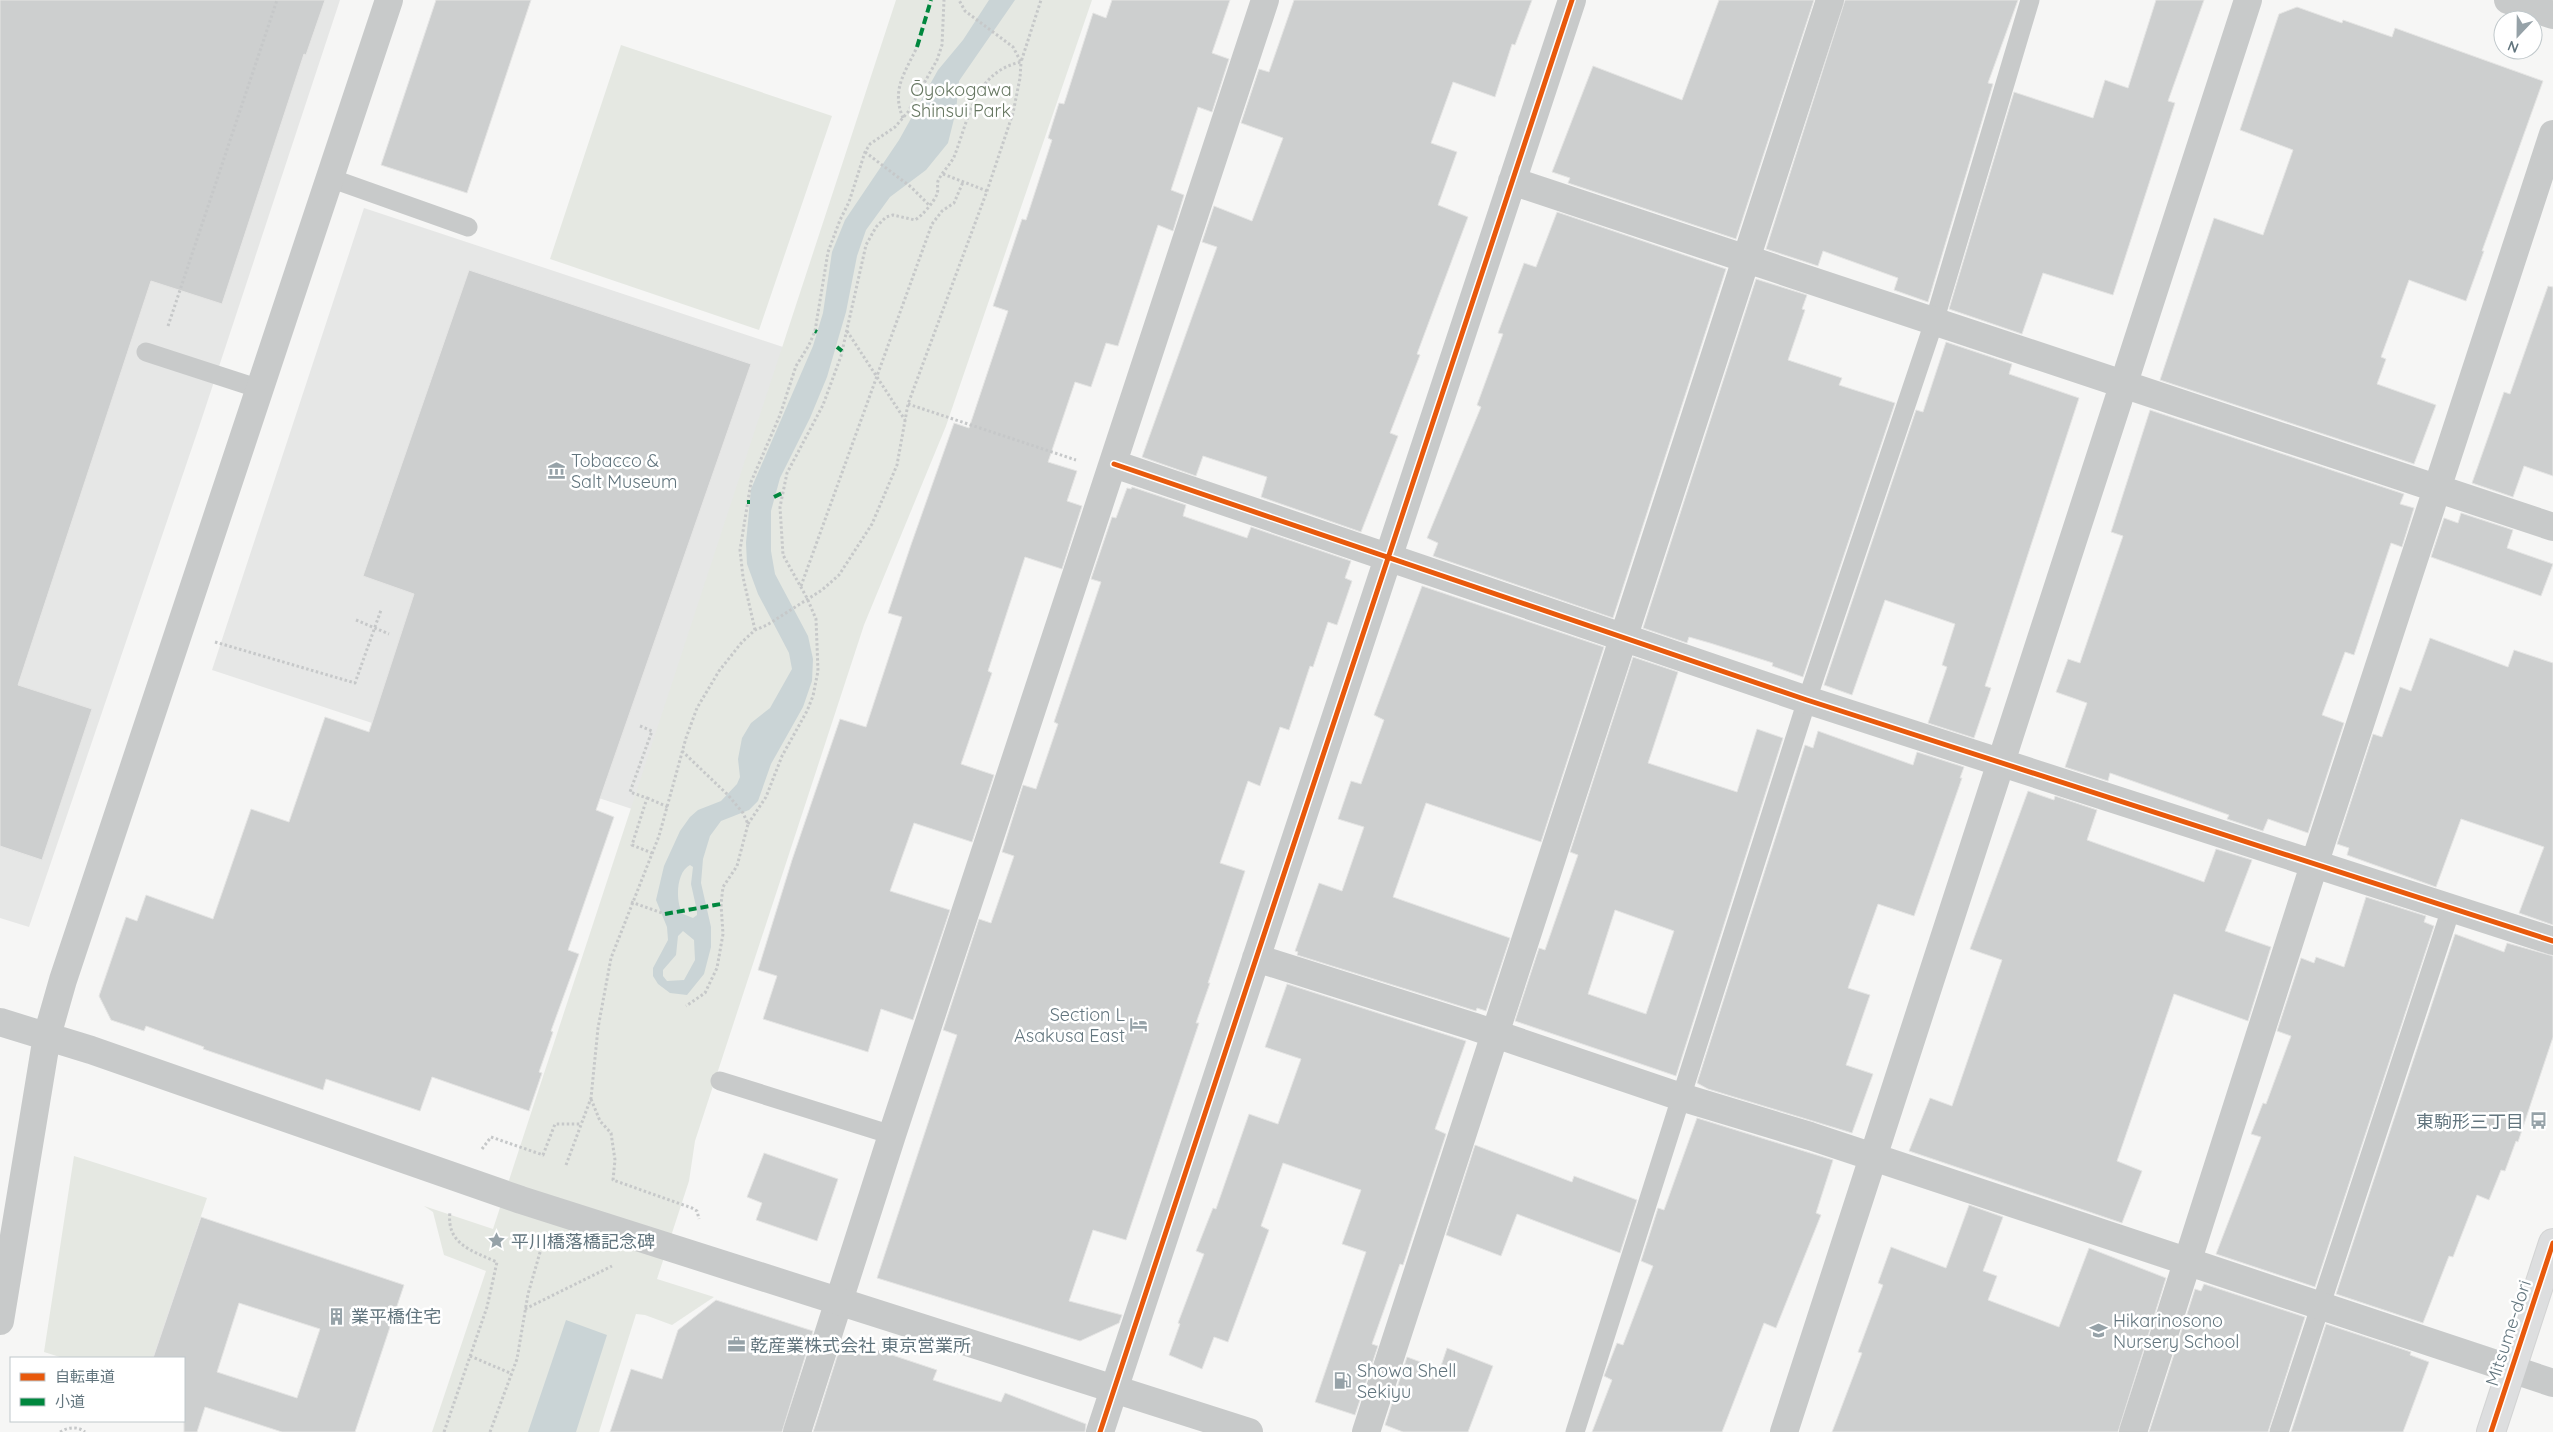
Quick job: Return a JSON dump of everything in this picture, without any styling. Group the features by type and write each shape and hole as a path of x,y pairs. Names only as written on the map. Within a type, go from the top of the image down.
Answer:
{"main road":[{"name":"Mitsume-dori","path":"2491,1432 2510,1368 2553,1243"}],"street":[{"path":"0,1321 47,1036 63,980 389,0"},
{"path":"797,1432 892,1135 1266,0"},
{"path":"1100,1432 1572,0"},
{"path":"1366,1432 1830,0"},
{"path":"1784,1432 2125,385 2248,0"},
{"path":"2510,0 2553,15"},
{"path":"2133,1432 2314,865 2553,134"},
{"path":"1512,181 2553,527"},
{"path":"1112,468 1388,557 1806,700 2553,941"},
{"path":"1256,958 1495,1034 1681,1097 1872,1157 2553,1383"},
{"path":"0,1022 47,1036 521,1200 840,1300 1249,1432"}],"lane":[{"path":"1575,1432 1806,700 1934,322 2030,0"},
{"path":"330,178 468,226"},
{"path":"146,352 260,389"},
{"path":"2279,1432 2451,909"},
{"path":"720,1080 892,1135"}],"path":[{"path":"168,327 278,0"},
{"path":"755,630 743,576 740,550 748,492 753,474 780,415 796,366 815,331 828,252 849,202 865,152 870,144 895,127 903,118 940,54 944,0"},
{"path":"959,0 972,16 1013,47 1021,62"},
{"path":"566,1165 591,1098 599,1022 608,972 631,902 652,854 668,807 682,751 698,708 715,679 742,642 755,630 799,606 839,575 872,524 896,465 908,404 987,191 1017,99 1021,62 1041,0"},
{"path":"903,118 898,107 896,93 917,47"},
{"path":"686,1006 705,993 718,968 723,934 721,904 723,887 737,866 748,824 766,797 782,756 813,696 818,671 816,619 808,598 783,555 780,533 783,489 794,457 823,405 847,331 866,245 876,227 886,217 893,215 915,220 929,205 937,194 938,180 953,159 966,117 978,92 995,72 1008,65 1021,62"},
{"path":"865,152 911,187 929,205"},
{"path":"943,174 987,191"},
{"path":"801,586 878,378 932,224 942,211 954,203 963,182"},
{"path":"847,331 905,420"},
{"path":"908,404 1112,468"},
{"path":"215,642 355,683 381,610"},
{"path":"356,620 389,634"},
{"path":"640,726 652,731 630,792 668,807"},
{"path":"682,751 728,795 743,812 748,824"},
{"path":"647,798 632,845 652,854"},
{"path":"631,902 665,914"},
{"path":"591,1098 595,1112 611,1133 615,1160 613,1180 692,1208 699,1216 701,1227"},
{"path":"479,1154 491,1137 543,1154 555,1124 580,1124"},
{"path":"444,1432 487,1307 497,1262 472,1251 455,1238 450,1228 450,1209"},
{"path":"490,1432 510,1373 517,1359 524,1309 541,1249"},
{"path":"524,1309 596,1274"},
{"path":"470,1356 510,1373"},
{"path":"60,1432 68,1428 75,1428 85,1432"}],"shaded area":[{"path":"0,0 340,0 199,427 29,927 0,918"},
{"path":"989,0 1015,0 959,81 956,111 948,143 926,170 890,197 866,230 857,256 846,312 827,377 810,418 780,478 771,511 771,551 775,574 808,636 813,659 812,681 803,707 771,764 758,801 749,810 721,821 710,836 703,859 701,883 711,927 711,947 704,974 687,995 670,993 658,984 653,976 653,968 668,940 667,927 656,900 664,866 680,831 690,817 698,810 721,801 737,784 740,777 738,759 742,738 751,723 770,708 792,669 789,653 758,594 747,564 746,543 751,489 813,346 823,313 832,252 845,220 899,140 938,70 963,40","holes":["690,865 693,867 691,884 697,911 697,915 693,918 683,914 680,909 678,895 682,874","683,931 694,940 695,960 684,980 667,981 663,976 663,970 676,955 678,936"]},
{"path":"364,208 783,347 632,809 212,670"},
{"path":"566,1320 607,1335 576,1432 528,1432"}],"green space":[{"name":"Ōyokogawa Shinsui Park","path":"896,0 1092,0 946,426 864,625 695,1141 689,1181 657,1279 714,1297 672,1325 645,1315 636,1314 599,1432 432,1432 486,1271 444,1255 433,1212 424,1206 493,1229"},
{"path":"621,45 832,116 759,330 550,259"},
{"path":"74,1156 207,1198 153,1357 60,1357 44,1352"}],"building":[{"path":"0,0 325,0 306,55 304,54 222,304 151,281 18,685 92,709 42,860 0,846"},
{"path":"436,0 531,0 467,193 381,165"},
{"path":"1112,0 1230,0 1212,53 1229,59 1212,112 1198,107 1171,190 1184,195 1173,231 1158,225 1118,346 1106,343 1091,387 1075,382 1048,462 1077,471 1067,501 1082,506 1062,569 1025,557 988,671 992,673 961,764 994,775 972,842 914,823 890,891 950,910 913,1020 881,1009 868,1052 763,1019 777,976 758,970 792,860 840,719 866,727 902,617 888,613 912,542 954,423 969,428 1008,311 993,306 1022,219 1026,220 1052,140 1048,138 1059,103 1064,104 1093,13 1106,18"},
{"path":"1294,0 1532,0 1515,45 1512,44 1495,97 1453,82 1431,143 1457,152 1438,205 1468,217 1417,354 1420,355 1390,433 1398,436 1361,532 1261,497 1267,477 1203,456 1196,476 1142,457 1217,247 1202,242 1214,206 1252,221 1283,138 1241,123 1259,69 1269,72"},
{"path":"1719,0 1814,0 1736,239 1568,183 1570,178 1552,172 1593,66 1682,100"},
{"path":"1845,0 2018,0 1988,83 1993,84 1928,302 1894,290 1898,278 1823,251 1818,266 1766,249"},
{"path":"2156,0 2204,0 2168,101 2175,103 2113,295 2043,273 2022,334 1949,309 2014,92 2093,118 2105,80 2128,88"},
{"path":"2297,7 2342,23 2343,20 2392,37 2395,28 2543,81 2466,301 2409,280 2381,357 2386,359 2377,384 2436,405 2414,464 2160,380 2214,218 2263,235 2293,150 2240,130 2279,14"},
{"path":"1557,212 1726,269 1613,618 1433,556 1438,543 1427,538 1481,407 1477,405 1503,334 1498,333 1524,263 1536,267"},
{"path":"469,270 751,364 596,810 614,817 568,950 579,954 551,1031 553,1032 539,1072 542,1073 529,1111 432,1077 420,1111 326,1079 323,1090 203,1049 204,1047 146,1026 144,1031 111,1020 99,996 126,917 137,921 146,895 213,919 251,809 289,822 325,717 369,732 414,594 363,576"},
{"path":"1756,279 1807,295 1802,309 1805,310 1788,360 1842,378 1839,385 1895,403 1803,677 1772,666 1773,663 1710,643 1689,637 1687,643 1643,628"},
{"path":"2548,286 2553,287 2553,476 2524,466 2513,497 2472,483 2504,392 2510,394"},
{"path":"1946,342 2012,364 2009,374 2079,398 1985,686 1991,688 1974,738 1928,723 1947,667 1942,665 1955,624 1885,600 1852,695 1824,685 1916,410 1923,412"},
{"path":"2150,410 2404,494 2400,504 2414,508 2402,547 2391,543 2354,655 2345,652 2322,715 2344,723 2308,833 2268,819 2263,831 2227,819 2229,815 2110,773 2108,781 2065,767 2087,703 2056,692 2068,659 2080,663 2123,536 2111,532"},
{"path":"1132,487 1186,505 1183,516 1247,538 1251,527 1351,561 1345,578 1352,581 1337,625 1328,622 1313,667 1310,666 1289,730 1280,727 1260,786 1248,781 1220,863 1245,871 1196,1023 1199,1023 1126,1240 1093,1230 1069,1301 1122,1315 1119,1323 1080,1341 877,1278 957,1035 943,1030 979,919 991,923 1014,856 1002,852 1023,785 1036,789 1058,724 1054,722 1101,582 1091,579 1112,517 1116,518 1127,488 1131,489"},
{"path":"2461,513 2513,530 2507,548 2553,564 2541,596 2431,557 2444,518 2458,523"},
{"path":"1422,586 1604,647 1541,842 1426,803 1393,897 1510,938 1486,1011 1477,1008 1476,1011 1297,955 1298,952 1295,951 1319,883 1342,891 1364,827 1338,819 1351,781 1361,784 1384,720 1374,715"},
{"path":"2430,638 2508,667 2514,650 2553,663 2553,925 2519,913 2544,847 2461,819 2436,887 2347,855 2349,848 2337,844 2373,734 2382,737 2400,687 2411,691"},
{"path":"1633,657 1678,672 1648,763 1737,792 1757,729 1783,738 1676,1076 1515,1021 1539,948 1545,950 1578,855 1570,852","holes":["1615,910 1674,931 1646,1014 1588,994"]},
{"path":"1818,731 1913,765 1917,752 1964,767 1960,778 1962,778 1914,916 1878,904 1848,988 1870,995 1846,1065 1873,1074 1852,1133 1708,1089 1697,1083 1805,745 1813,748"},
{"path":"2028,791 2054,800 2055,796 2097,810 2087,840 2204,882 2216,849 2252,860 2225,931 2271,947 2248,1021 2174,994 2117,1161 2142,1171 2122,1223 1909,1151 1930,1098 1952,1106 2002,960 1970,949"},
{"path":"2366,897 2426,916 2424,922 2434,926 2315,1287 2216,1254 2261,1137 2251,1134 2263,1103 2266,1104 2291,1036 2277,1031 2301,958 2314,963 2316,957 2344,967"},
{"path":"2455,934 2504,952 2507,943 2553,956 2553,1037 2518,1142 2516,1141 2505,1171 2501,1170 2489,1200 2477,1195 2453,1257 2449,1256 2423,1323 2336,1294"},
{"path":"1287,984 1466,1041 1435,1129 1446,1134 1403,1265 1400,1264 1372,1344 1378,1346 1355,1415 1315,1402 1366,1252 1342,1244 1361,1190 1283,1163 1261,1226 1269,1230 1228,1342 1214,1337 1202,1369 1169,1355 1180,1324 1178,1323 1204,1254 1196,1251 1213,1208 1216,1209 1249,1114 1278,1124 1301,1059 1265,1047"},
{"path":"1697,1118 1833,1160 1816,1213 1821,1215 1776,1328 1764,1323 1722,1432 1592,1432 1612,1380 1604,1376 1617,1343 1623,1345 1653,1266 1641,1261 1658,1208 1664,1210"},
{"path":"1475,1145 1572,1182 1574,1176 1637,1200 1620,1253 1517,1214 1501,1256 1446,1235"},
{"path":"764,1153 838,1179 817,1241 756,1220 762,1203 747,1197"},
{"path":"1969,1205 2003,1217 1983,1271 1997,1276 1988,1300 2059,1327 2089,1248 2166,1278 2118,1432 1832,1432 1862,1353 1858,1352 1883,1285 1878,1283 1891,1247 1946,1268"},
{"name":"業平橋住宅","path":"201,1217 404,1285 355,1432 282,1432 205,1407 197,1432 184,1432 185,1357 153,1357","holes":["239,1303 320,1329 297,1398 217,1372"]},
{"path":"2204,1284 2305,1317 2268,1432 2149,1432 2195,1289 2201,1291"},
{"path":"716,1300 813,1331 782,1432 610,1432 631,1369 662,1379 678,1330"},
{"path":"2326,1324 2411,1352 2410,1355 2429,1362 2403,1432 2291,1432"},
{"path":"842,1341 852,1344 853,1342 937,1370 933,1380 1001,1402 1005,1393 1086,1424 1085,1432 813,1432"},
{"path":"1447,1348 1493,1366 1468,1432 1403,1432 1385,1425 1407,1357 1440,1369"}],"marked path":[{"path":"917,47 931,0"},
{"path":"837,347 842,351"},
{"path":"774,497 782,493"},
{"path":"665,914 721,904"}],"cycle path":[{"path":"1100,1432 1572,0"},
{"path":"1114,464 1807,700 2553,941"},
{"path":"2491,1432 2553,1243"}],"place":[{"name":"Tobacco & Salt Museum","path":"557,470"},
{"name":"Section L Asakusa East","path":"1139,1024"},
{"name":"東駒形三丁目","path":"2538,1121"},
{"name":"平川橋落橋記念碑","path":"497,1241"},
{"name":"業平橋住宅","path":"337,1316"},
{"name":"Hikarinosono Nursery School","path":"2099,1330"},
{"name":"乾産業株式会社 東京営業所","path":"736,1345"},
{"name":"Showa Shell Sekiyu","path":"1343,1380"}]}
